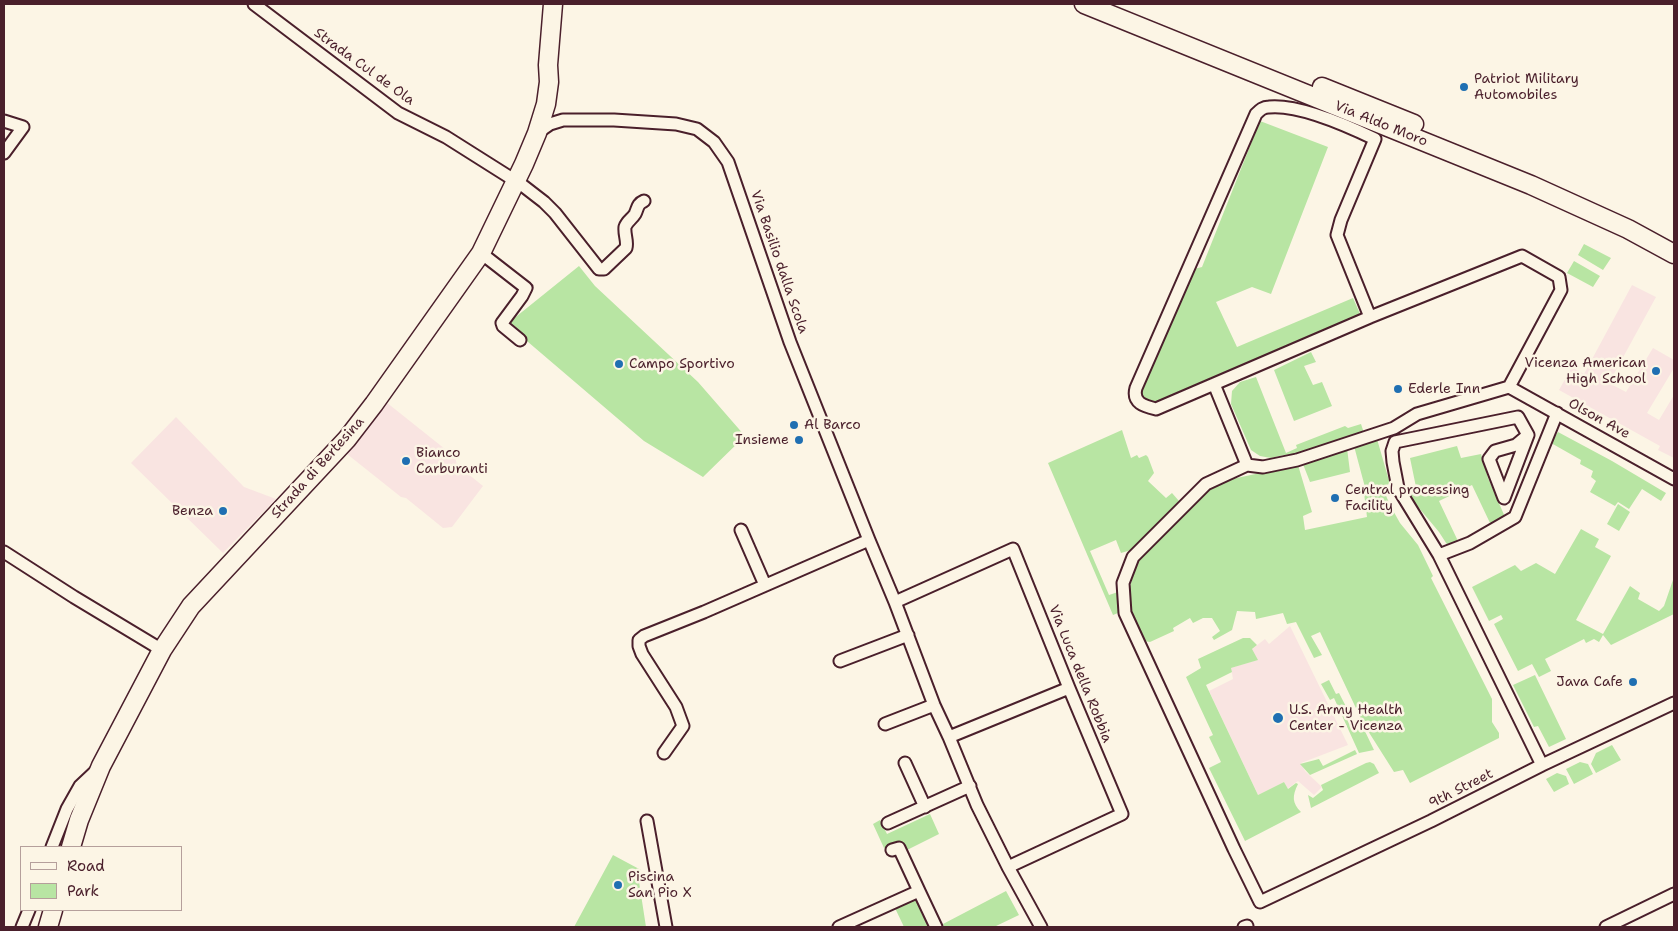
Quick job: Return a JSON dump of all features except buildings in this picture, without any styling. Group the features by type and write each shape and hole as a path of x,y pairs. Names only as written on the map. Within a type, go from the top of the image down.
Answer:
{"main road":[{"name":"Strada di Bertesina","path":"514,179 543,114 553,4"},
{"name":"Via Aldo Moro","path":"1084,4 1531,185 1628,229 1674,254"},
{"name":"Via Aldo Moro","path":"1114,4 1537,174 1674,241"},
{"name":"Strada di Bertesina","path":"71,846 79,820 101,766 162,650 191,606 347,439 374,404 481,253 543,114"},
{"path":"48,927 53,911"}],"street":[{"name":"Strada Cul de Ola","path":"254,4 398,113 446,137 496,170 514,179"},
{"path":"1214,384 1246,465 1263,467 1297,460 1394,428 1417,414 1509,387 1561,290 1559,277 1522,256 1370,317 1214,384 1156,409 1138,403 1134,393 1256,114 1262,108 1269,106 1293,108 1348,126 1375,139 1341,220 1337,235 1370,317"},
{"path":"543,114 553,115 563,120"},
{"name":"Via Basilio dalla Scola","path":"543,114 563,120 614,120 676,124 696,129 714,142 728,162 790,342 869,540 896,602 934,705 1008,867 1041,927"},
{"path":"4,121 23,127 4,153"},
{"path":"514,179 555,213 599,269 604,270 626,248 625,228 627,222 634,216 638,206 644,201"},
{"path":"481,253 526,288 502,323 520,340"},
{"name":"Olson Ave","path":"1509,387 1674,479"},
{"path":"1439,555 1470,543 1516,517 1557,413"},
{"path":"1395,442 1518,418 1528,435"},
{"path":"1394,428 1395,442 1392,451 1392,462 1398,488 1439,555 1542,765"},
{"path":"1528,435 1504,498 1489,459 1495,451 1516,445 1528,435"},
{"name":"9th Street","path":"1246,465 1206,484 1133,557 1123,583 1125,613 1260,902 1674,703"},
{"path":"741,530 765,585"},
{"path":"664,752 683,726 676,707 642,654 639,640 644,636 869,540"},
{"name":"Via Luca della Robbia","path":"896,602 1013,549 1122,814 1008,867"},
{"path":"4,552 162,650"},
{"path":"840,661 908,635"},
{"path":"949,737 1069,688"},
{"path":"885,724 934,705"},
{"path":"905,763 924,806"},
{"name":"Strada di Bertesina","path":"52,846 67,809 80,786 101,766"},
{"path":"888,822 970,786"},
{"path":"648,821 666,927"},
{"path":"892,850 899,848 936,927"},
{"path":"839,927 919,891"},
{"path":"1606,927 1629,922 1674,894"},
{"path":"22,927 29,911"}],"shaded area":[{"name":"Vicenza American High School","path":"1632,285 1656,297 1609,383 1626,392 1653,348 1674,360 1674,368 1647,413 1659,420 1674,395 1674,458 1658,450 1660,446 1559,390 1572,367 1584,374"},
{"name":"Bianco Carburanti","path":"386,402 455,457 457,465 483,486 452,527 443,528 347,454"},
{"path":"176,417 244,487 276,499 223,553 131,463"},
{"name":"U.S. Army Health Center - Vicenza","path":"1290,626 1348,745 1301,763 1305,771 1322,787 1314,795 1298,781 1287,789 1284,782 1258,795 1209,691 1233,679 1231,668 1257,660 1251,650 1265,639 1269,644"}],"green space":[{"path":"1260,121 1328,147 1271,294 1252,287 1216,302 1237,347 1353,298 1361,316 1150,405 1142,400 1139,391 1194,269 1202,267"},
{"path":"1584,244 1611,258 1603,270 1578,255"},
{"path":"1574,261 1600,276 1593,287 1567,273"},
{"path":"579,266 595,286 698,382 745,436 703,477 644,441 507,324"},
{"path":"1311,352 1316,362 1304,366 1313,385 1322,382 1332,406 1294,421 1274,370"},
{"path":"1256,377 1286,453 1297,448 1296,445 1345,426 1348,428 1361,424 1367,442 1377,439 1390,484 1366,491 1354,446 1347,448 1350,472 1310,482 1299,454 1271,458 1260,456 1251,450 1231,404 1232,391 1240,382"},
{"path":"1122,430 1131,458 1137,455 1139,458 1146,455 1148,457 1154,473 1148,481 1166,498 1172,493 1179,501 1131,550 1121,553 1116,540 1090,551 1109,595 1118,592 1118,613 1113,615 1048,463"},
{"path":"1558,432 1666,493 1661,501 1642,489 1629,509 1618,502 1615,506 1590,492 1596,481 1591,477 1593,471 1580,464 1581,460 1551,443"},
{"path":"1457,446 1461,458 1481,454 1488,478 1505,517 1490,523 1472,485 1439,501 1458,542 1448,546 1414,502 1409,488 1416,487 1410,458"},
{"path":"1298,465 1312,512 1303,516 1305,530 1367,517 1364,493 1383,489 1400,523 1418,545 1433,576 1431,578 1492,699 1492,722 1499,733 1499,738 1410,783 1403,770 1394,772 1363,723 1320,632 1311,636 1322,655 1314,658 1296,622 1287,624 1283,613 1256,619 1255,612 1237,611 1232,630 1214,640 1212,637 1220,631 1212,618 1203,618 1193,623 1190,618 1173,628 1174,631 1150,642 1144,641 1128,603 1129,590 1138,559 1209,489 1232,479"},
{"path":"1618,504 1630,512 1619,531 1607,524"},
{"path":"1581,529 1599,539 1595,547 1611,556 1576,620 1603,634 1630,586 1640,593 1638,599 1659,611 1664,606 1674,577 1674,614 1611,645 1603,635 1599,642 1594,639 1586,643 1584,639 1545,659 1551,671 1539,677 1532,664 1518,671 1494,624 1503,619 1501,615 1489,621 1472,587 1515,565 1521,571 1536,563 1555,574"},
{"path":"1243,638 1250,638 1257,645 1252,649 1258,660 1231,668 1232,672 1206,685 1258,795 1284,782 1288,789 1296,783 1298,784 1294,799 1296,806 1301,812 1245,841 1209,768 1221,762 1209,737 1213,735 1186,677 1201,668 1198,659"},
{"path":"1535,675 1566,739 1549,747 1538,726 1534,727 1513,685"},
{"path":"1329,680 1336,694 1339,693 1354,722 1360,721 1374,750 1359,753 1334,698 1330,700 1321,684"},
{"path":"1612,745 1621,760 1596,773 1591,764 1596,753"},
{"path":"1355,750 1357,754 1310,775 1300,764 1319,759 1323,766"},
{"path":"1370,762 1374,764 1379,773 1311,808 1308,795 1313,798 1323,790 1321,785"},
{"path":"1580,762 1588,764 1593,774 1574,784 1566,769"},
{"path":"1557,773 1566,776 1569,784 1554,792 1546,779"},
{"path":"930,814 939,834 905,851 900,841 884,848 873,824 880,820 887,834"},
{"name":"Piscina San Pio X","path":"613,855 641,870 638,875 646,927 574,927"},
{"path":"1006,891 1019,915 994,927 944,927 943,924"},
{"path":"915,899 928,927 904,927 895,908"}],"place":[{"name":"Patriot Military Automobiles","path":"1464,87"},
{"name":"Campo Sportivo","path":"619,364"},
{"name":"Vicenza American High School","path":"1656,371"},
{"name":"Ederle Inn","path":"1398,389"},
{"name":"Al Barco","path":"794,425"},
{"name":"Insieme","path":"799,440"},
{"name":"Bianco Carburanti","path":"406,461"},
{"name":"Central processing Facility","path":"1335,498"},
{"name":"Benza","path":"223,511"},
{"name":"Java Cafe","path":"1633,682"},
{"name":"U.S. Army Health Center - Vicenza","path":"1278,718"},
{"name":"Piscina San Pio X","path":"618,885"}]}
